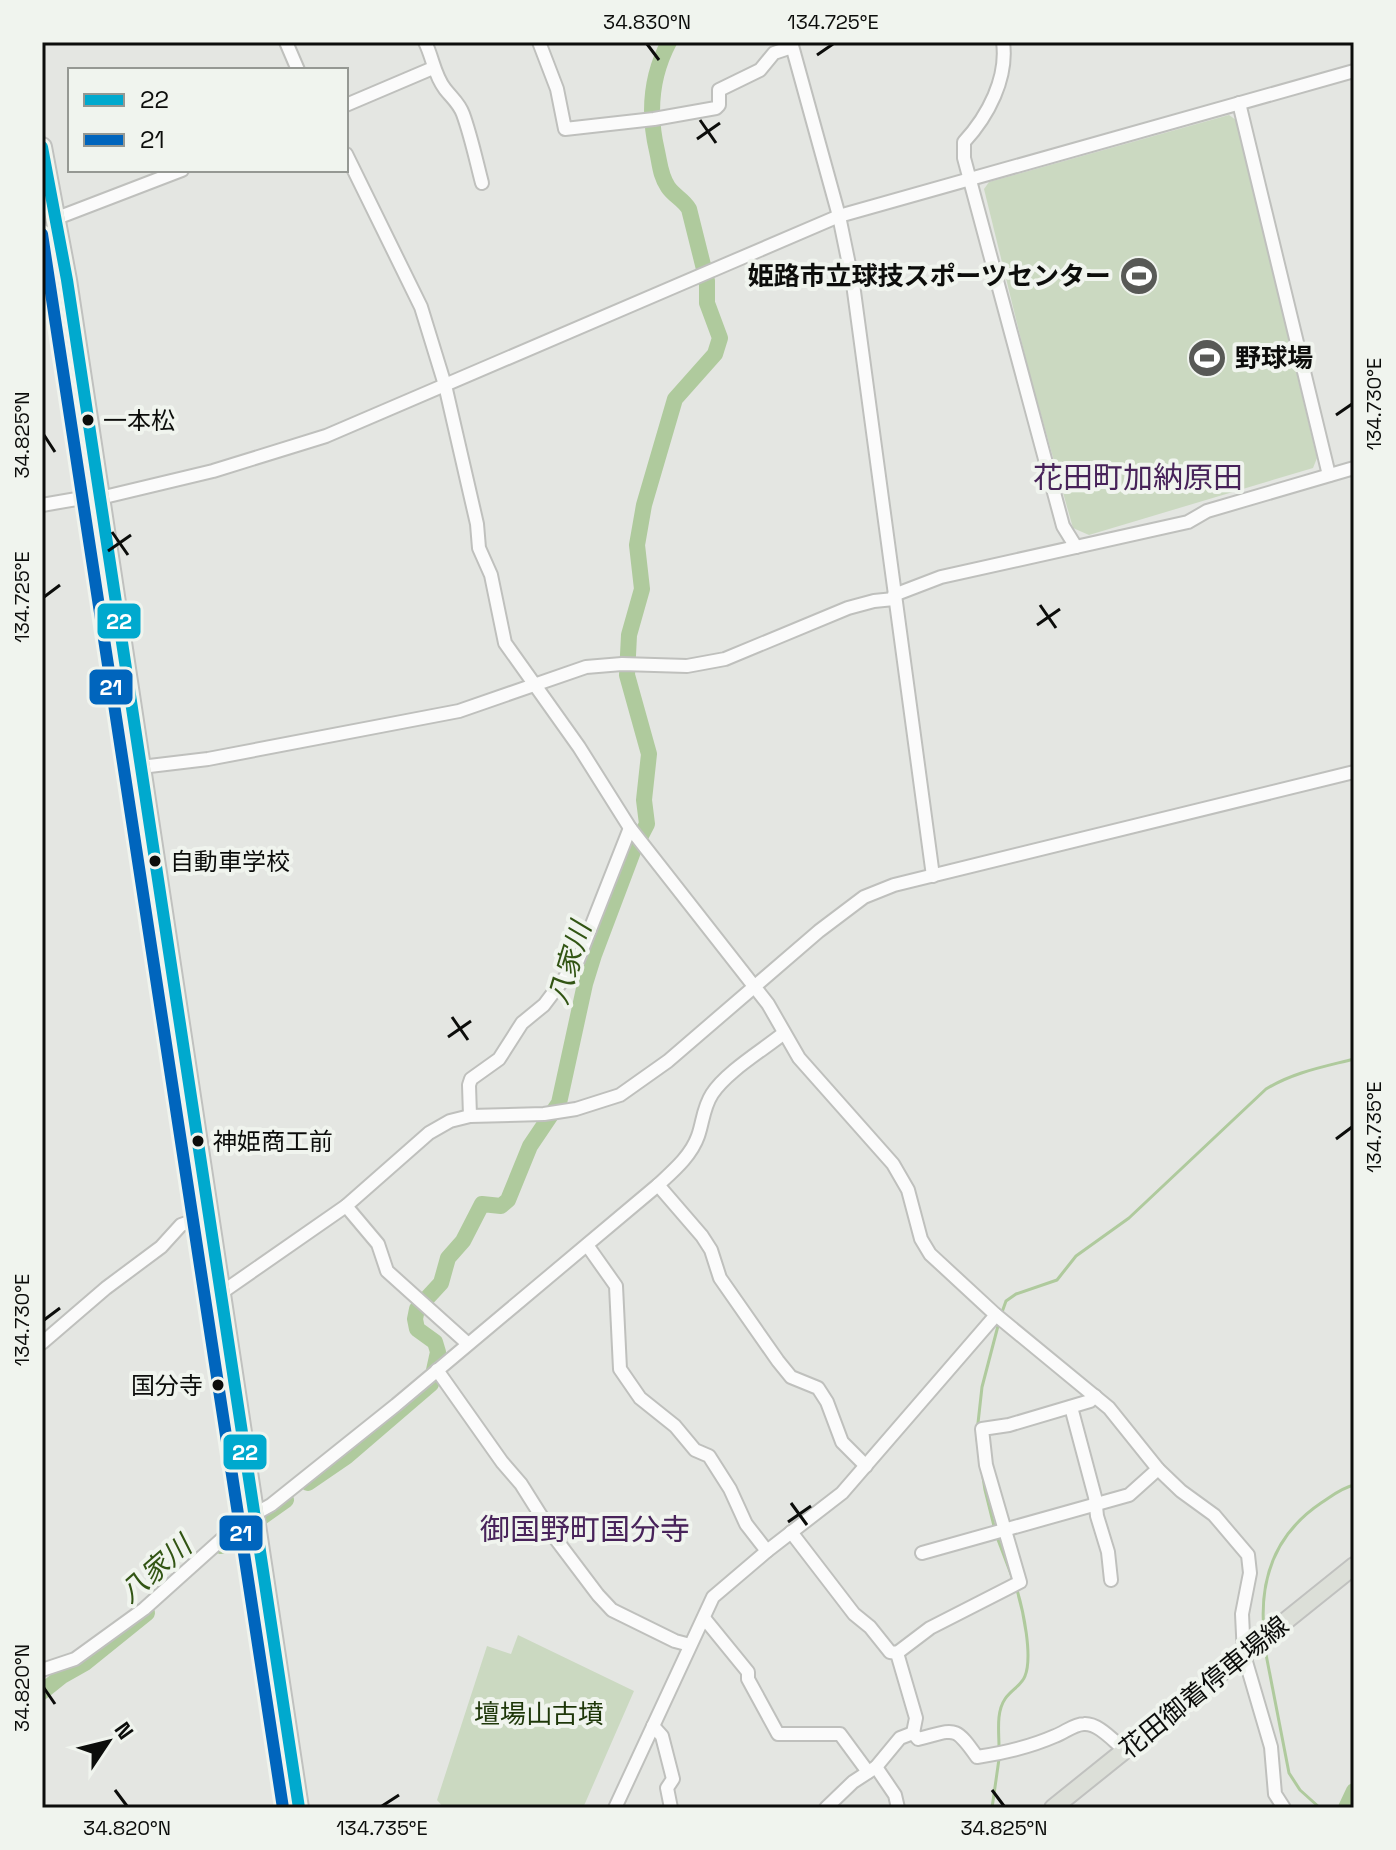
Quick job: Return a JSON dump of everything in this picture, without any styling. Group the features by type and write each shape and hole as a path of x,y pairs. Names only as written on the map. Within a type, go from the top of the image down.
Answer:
{"highway":[{"path":"42,147 57,218 299,1808"}],"main road":[{"name":"花田御着停車場線","path":"1053,1808 1354,1566"}],"street":[{"path":"286,42 297,68"},
{"path":"427,42 434,61 433,68 462,111 482,183"},
{"path":"539,42 557,89 565,129 646,121 716,108 719,105 719,90 760,70 774,53 792,44 839,216 853,284 933,876"},
{"path":"1003,42 1002,74 982,122 964,142 964,158 1063,526 1076,547"},
{"path":"348,104 433,68"},
{"path":"42,505 100,496 213,471 326,436 839,216 1354,71"},
{"path":"1239,103 1329,475"},
{"path":"348,158 421,307 445,385 477,524 479,548 491,575 505,643 579,747 630,828 756,987 799,1058 893,1164 908,1190 921,1239 930,1254 996,1315 1109,1408 1158,1469 1181,1491 1214,1515 1248,1555 1250,1573 1242,1614 1271,1747 1275,1794 1284,1808"},
{"path":"57,218 177,172"},
{"path":"141,767 208,759 459,711 586,667 622,664 687,666 725,659 848,608 894,597 941,577 1188,522 1207,511 1354,468"},
{"path":"221,1293 346,1206 429,1133 450,1121 470,1116 544,1114 576,1109 620,1095 668,1061 819,931 864,897 894,885 1354,772"},
{"path":"470,1116 471,1079 499,1059 522,1023 544,1005 578,960 630,828"},
{"path":"42,1670 75,1659 144,1609 242,1521 271,1505 658,1185 683,1162 697,1138 712,1093 784,1033"},
{"path":"658,1185 702,1236 711,1250 720,1278 778,1361 791,1377 818,1388 827,1402 842,1442 866,1466"},
{"path":"346,1206 378,1244 387,1271 467,1343"},
{"path":"42,1343 106,1288 161,1247 181,1225 209,1215"},
{"path":"587,1245 616,1286 620,1369 640,1398 675,1426 695,1450 709,1456 730,1489 746,1524 767,1551"},
{"path":"615,1808 713,1597 842,1493 996,1315"},
{"path":"437,1370 598,1595 612,1610 675,1641 690,1645"},
{"path":"791,1532 854,1614 870,1627 890,1652 897,1653 930,1628 1020,1582 986,1465 982,1429 1009,1425 1071,1407 1090,1401 1095,1396"},
{"path":"1071,1407 1108,1552 1111,1580"},
{"path":"922,1553 1129,1495 1158,1469"},
{"path":"704,1618 748,1672 748,1679 778,1734 840,1734 895,1795 898,1808"},
{"path":"897,1653 916,1718 913,1733"},
{"path":"913,1733 918,1739 952,1731 961,1734 977,1757 1009,1753 1081,1723 1102,1731 1125,1750"},
{"path":"653,1726 662,1736 673,1779 667,1788 671,1808"},
{"path":"826,1808 872,1769 900,1738 913,1733"}],"green space":[{"name":"姫路市立球技スポーツセンター","path":"1229,115 1236,120 1317,458 1313,468 1089,535 1073,528 1030,376 984,189 989,182"},
{"name":"壇場山古墳","path":"518,1635 634,1691 583,1808 444,1808 437,1800 487,1646 511,1654"}],"waterway":[{"name":"八家川","path":"308,1483 346,1457 431,1384 438,1352 435,1342 417,1329 417,1309 441,1283 448,1258 463,1241 482,1204 501,1206 508,1200 530,1146 559,1103 594,955 634,849 647,824 644,800 649,754 627,675 629,635 642,589 637,545 644,505 675,399 715,354 720,338 707,303 707,281 689,209 665,183 654,137 652,109 655,81 669,42"},
{"path":"1001,1315 1006,1301 1016,1294 1057,1280 1076,1256 1129,1218 1266,1089 1298,1074 1354,1059"},
{"path":"977,1432 982,1387 999,1322"},
{"path":"977,1439 995,1530"},
{"path":"1264,1632 1264,1593 1273,1559 1281,1543 1305,1515 1337,1492 1354,1485"},
{"name":"八家川","path":"221,1546 286,1500"},
{"path":"997,1537 1014,1582"},
{"path":"999,1747 1002,1704 1024,1679 1027,1667 1026,1633 1017,1590"},
{"name":"八家川","path":"42,1692 85,1663 147,1613"},
{"path":"1264,1644 1289,1773 1300,1790 1320,1808"},
{"path":"992,1808 999,1759"},
{"path":"1346,1808 1354,1791"}],"transit line":[{"name":"22","path":"42,147 67,280 299,1808"},
{"name":"21","path":"42,234 283,1808"}],"place":[{"name":"姫路市立球技スポーツセンター","path":"1139,276"},
{"name":"野球場","path":"1207,358"},
{"name":"一本松","path":"88,420"},
{"name":"自動車学校","path":"155,861"},
{"name":"神姫商工前","path":"198,1141"},
{"name":"国分寺","path":"218,1385"}],"district":[{"name":"花田町加納原田","path":"1138,477"},
{"name":"御国野町国分寺","path":"585,1529"}]}
